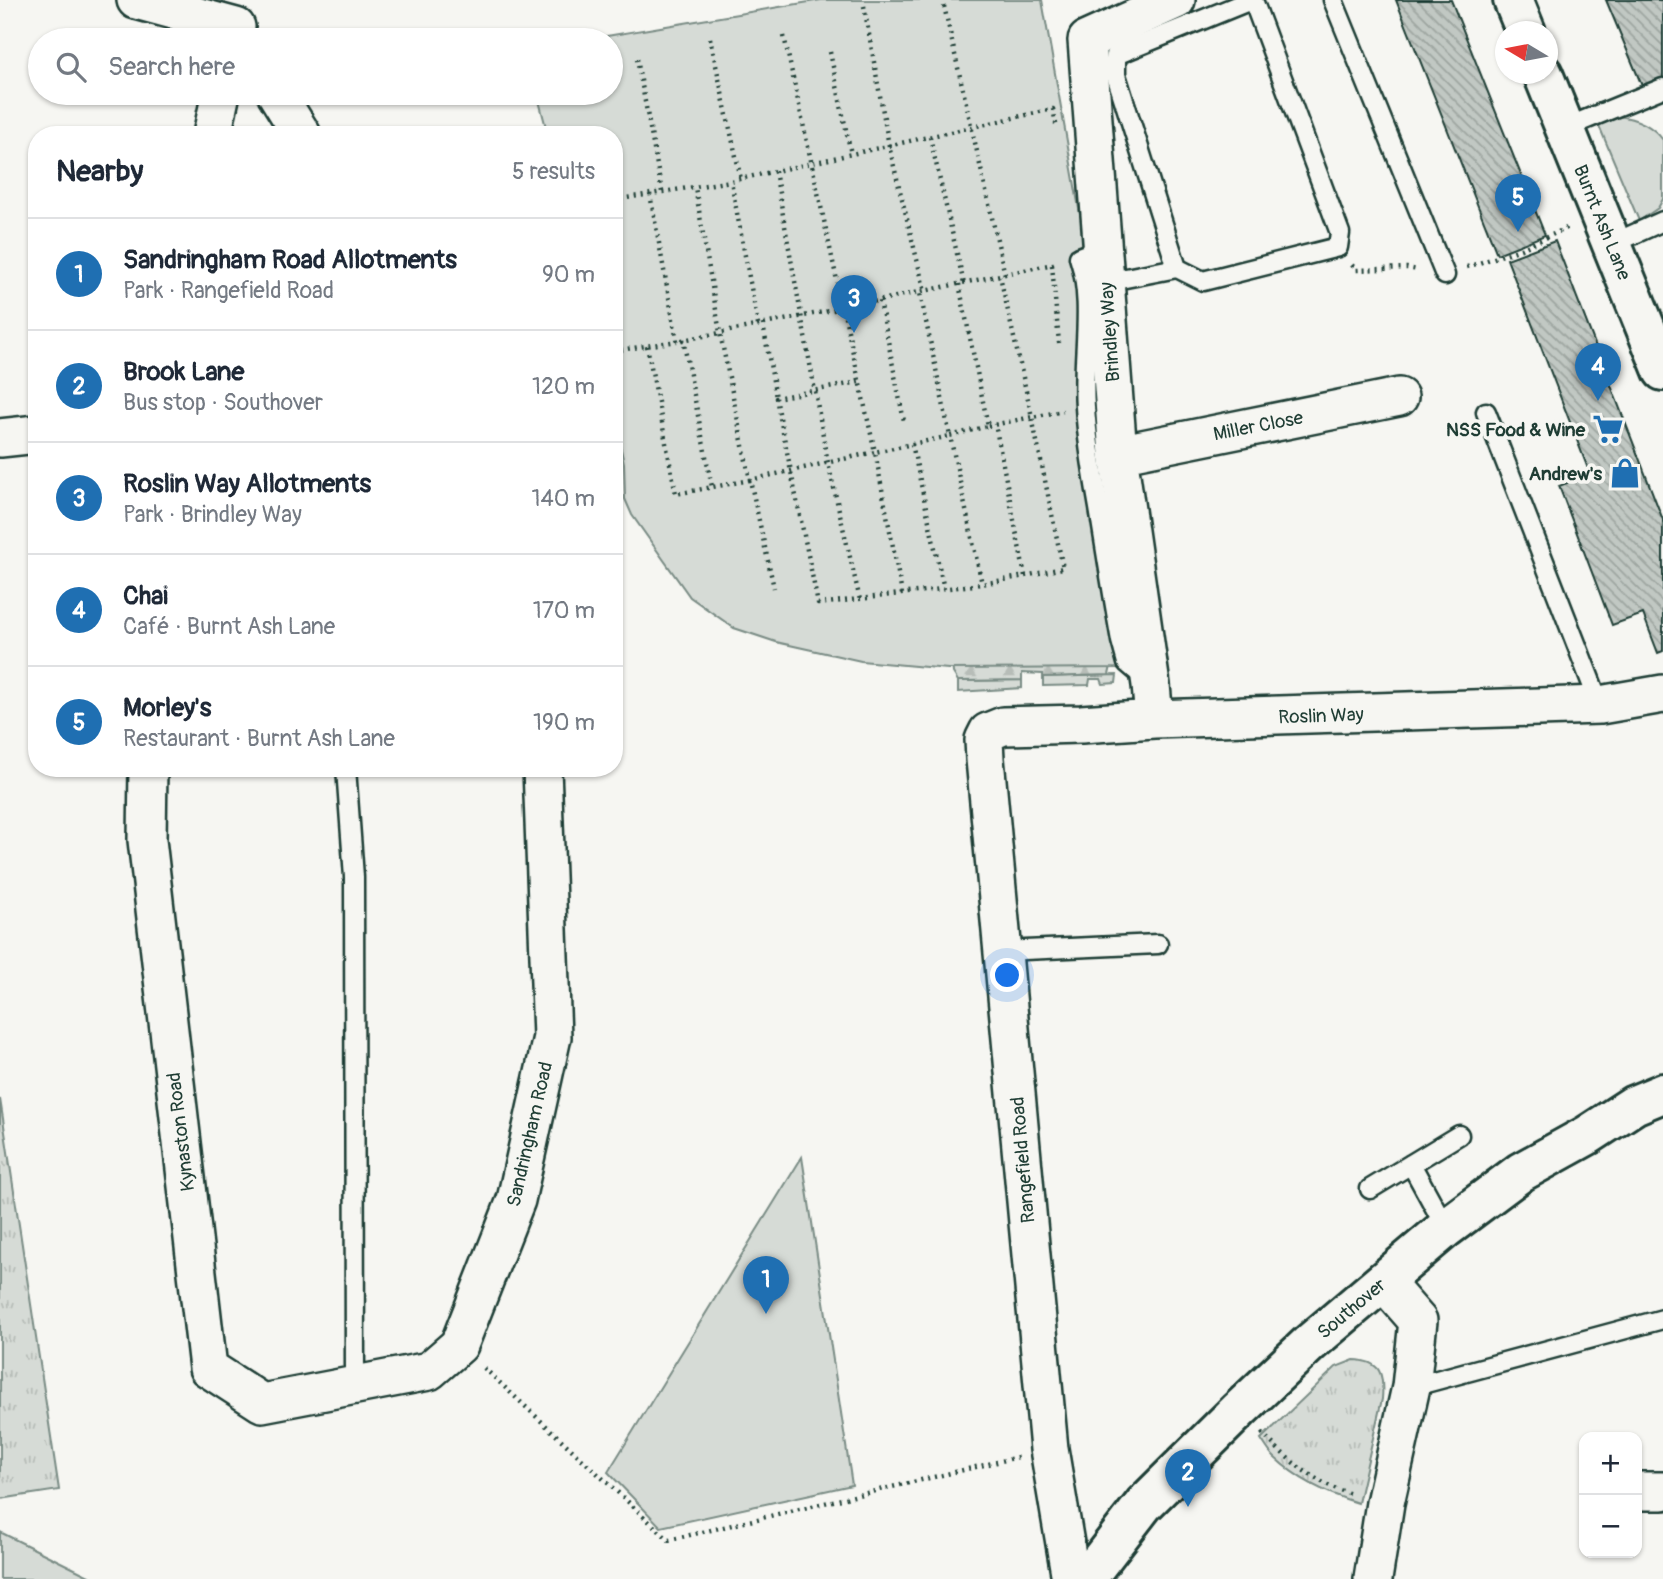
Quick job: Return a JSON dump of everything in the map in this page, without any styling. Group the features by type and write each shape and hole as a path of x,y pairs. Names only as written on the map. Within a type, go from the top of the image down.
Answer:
{"street":[{"path":"136,0 239,27"},
{"name":"Brindley Way","path":"1153,702 1118,454 1096,262 1087,40 1176,0"},
{"path":"1513,0 1522,21"},
{"name":"Burnt Ash Lane","path":"1547,84 1663,371"},
{"path":"214,126 218,105"},
{"path":"283,105 296,126"},
{"name":"Miller Close","path":"1118,454 1399,397"},
{"path":"0,438 28,435"},
{"name":"Roslin Way","path":"984,740 988,732 1003,726 1081,724 1153,702 1205,719 1600,705 1663,694"},
{"name":"Rangefield Road","path":"984,740 1049,1449 1071,1579"},
{"name":"Kynaston Road","path":"148,777 146,840 208,1368 262,1402 340,1388"},
{"name":"Sandringham Road","path":"340,1388 429,1371 459,1345 516,1200 552,1037 542,777"},
{"name":"Southover","path":"1086,1579 1144,1504 1310,1343 1383,1281 1446,1228 1521,1172 1588,1135 1634,1105 1663,1093"},
{"path":"1373,1579 1385,1503 1411,1387 1418,1321 1383,1281"}],"lane":[{"path":"1153,702 1127,663 1121,641 1093,472 1085,407 1085,274 1096,262 1177,268 1203,281 1338,247 1340,233 1252,0 1116,54 1116,75 1177,268"},
{"path":"1333,0 1445,275"},
{"path":"1565,128 1663,88"},
{"path":"1605,229 1663,221"},
{"path":"1486,412 1600,705"},
{"path":"340,1388 354,877 347,777"},
{"path":"1003,951 1158,944"},
{"path":"1370,1189 1459,1135"},
{"path":"1411,1164 1446,1228"},
{"path":"1411,1387 1663,1320"}],"path":[{"path":"864,6 889,146 923,292 982,584"},
{"path":"731,181 818,604 982,584 1063,568 944,6"},
{"path":"784,36 875,452 902,594"},
{"path":"710,38 741,179"},
{"path":"830,52 851,154"},
{"path":"637,60 662,192"},
{"path":"623,198 741,179 1053,109 1058,136"},
{"path":"930,137 962,284 988,426"},
{"path":"775,171 828,463 860,600"},
{"path":"695,187 720,333 774,588"},
{"path":"650,194 677,341"},
{"path":"1338,247 1356,270 1407,268 1445,275 1521,249 1605,229"},
{"path":"623,350 802,317 1052,265 1096,262"},
{"path":"880,301 904,421"},
{"path":"683,340 712,487"},
{"path":"647,346 676,494 1032,417"},
{"path":"776,398 859,382"},
{"path":"995,424 1025,576"},
{"path":"912,444 944,589"},
{"path":"459,1345 669,1540 1049,1449"},
{"path":"1239,1410 1305,1473 1337,1490 1385,1503"}],"green space":[{"path":"821,0 1042,0 1093,277 1094,389 1102,470 1132,658 1123,668 948,669 861,661 776,642 734,628 690,597 632,515 625,499 623,126 546,126 540,105 623,105 623,33"},
{"path":"1617,116 1643,123 1663,140 1663,199 1658,208 1639,221 1597,121"},
{"path":"1113,657 1109,675 1043,677 1043,674 1022,673 1022,680 958,681 953,673 952,661"},
{"path":"1117,675 1116,683 1103,684 1101,679 1090,679 1089,685 1043,686 1043,677"},
{"path":"1022,680 1022,688 958,692 958,681"},
{"path":"0,1099 59,1490 0,1499"},
{"path":"802,1157 852,1485 661,1527 608,1472"},
{"path":"1354,1360 1375,1366 1382,1382 1382,1399 1358,1503 1325,1491 1293,1473 1274,1457 1261,1439 1336,1367"},
{"path":"0,1532 95,1579 0,1579"}],"building":[{"path":"1396,0 1451,0 1545,235 1497,254"},
{"path":"1606,0 1663,0 1663,78 1642,86"},
{"path":"1555,241 1663,520 1663,651 1658,653 1643,614 1612,625 1559,486 1590,474 1507,259"}],"place":[{"name":"Morley's","path":"1518,232"},
{"name":"Roslin Way Allotments","path":"854,333"},
{"name":"Chai","path":"1598,401"},
{"name":"NSS Food & Wine","path":"1608,429"},
{"name":"Andrew's","path":"1625,473"},
{"name":"Sandringham Road Allotments","path":"766,1314"},
{"name":"Brook Lane","path":"1188,1507"}]}
